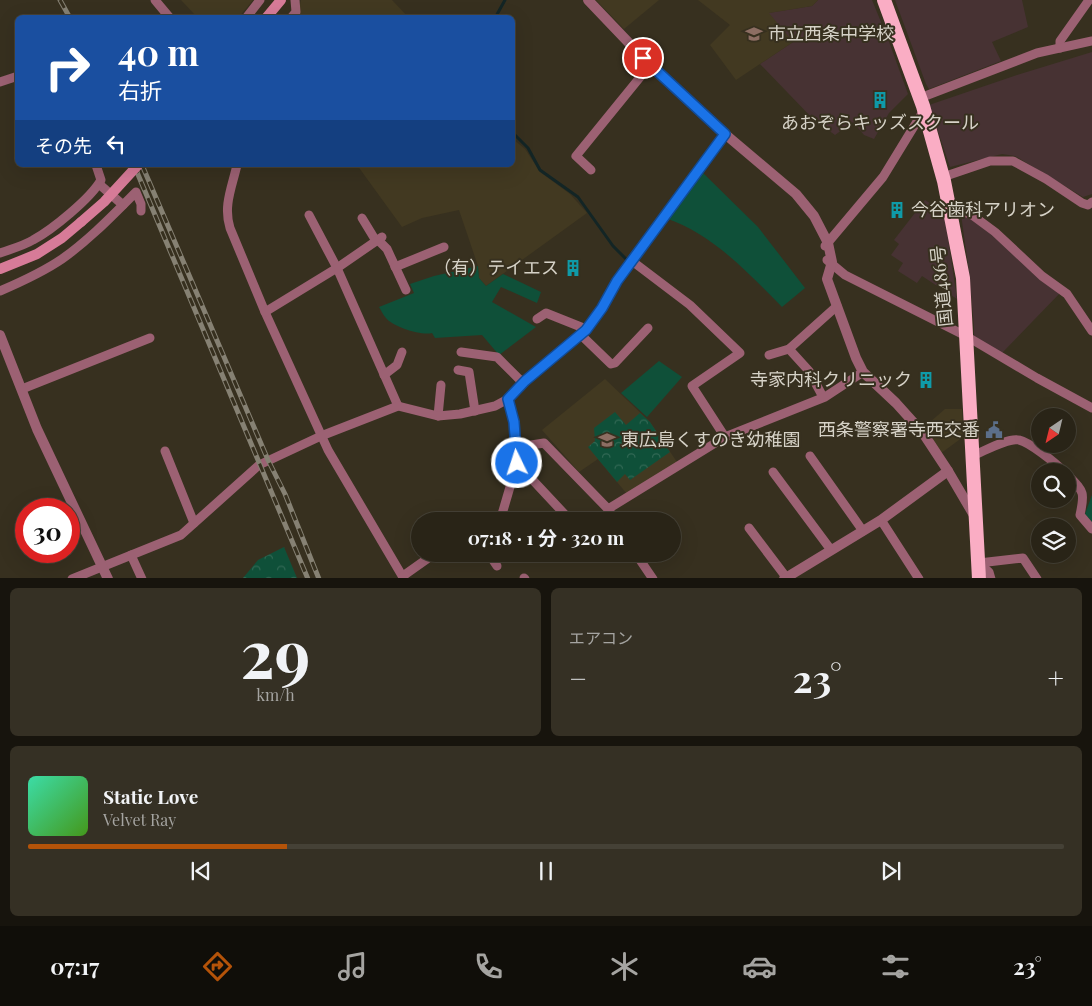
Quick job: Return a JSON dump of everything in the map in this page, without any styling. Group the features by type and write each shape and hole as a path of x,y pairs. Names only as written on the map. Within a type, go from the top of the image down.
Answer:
{"highway":[{"name":"国道486号","path":"884,0 922,104 943,177 964,278 979,578"}],"main road":[{"path":"268,15 281,0"},
{"path":"0,269 37,254 62,238 104,202 136,167"}],"street":[{"path":"155,0 168,15"},
{"path":"248,15 260,0"},
{"path":"294,15 296,12 295,0"},
{"path":"588,0 650,65 725,134 796,194 814,216 826,245 829,260 827,279 863,372 896,403 923,433 948,470 977,521"},
{"path":"1060,48 1060,41 1089,0"},
{"path":"826,245 883,177 922,104 1037,53 1092,41"},
{"path":"591,170 576,156 650,65"},
{"path":"0,82 15,77"},
{"path":"72,578 181,535 260,465 321,436 398,406 438,416 475,411 495,406 508,399 523,383 583,332 602,308 617,281 725,134"},
{"path":"943,177 990,161 1013,161 1046,179 1082,203 1088,206 1092,202"},
{"path":"0,253 33,240 63,219 99,184 101,180 97,167"},
{"path":"237,167 227,203 226,216 265,312 321,436 403,577 423,562"},
{"path":"99,184 123,205"},
{"path":"0,291 44,271 62,259 99,229 136,192 141,204 141,211"},
{"path":"949,206 972,215 996,232 1042,276 1067,294 1092,330"},
{"path":"308,215 337,268 398,406"},
{"path":"362,218 387,249 406,290"},
{"path":"265,312 337,268 379,239"},
{"path":"395,266 444,246"},
{"path":"829,260 845,276 966,336 1092,408"},
{"path":"632,261 690,305 740,353 692,386 725,437"},
{"path":"769,355 789,349 837,306"},
{"path":"537,319 546,313 583,332 611,364 615,363 648,328"},
{"path":"0,335 37,429 108,578"},
{"path":"22,389 150,338"},
{"path":"789,349 809,371 824,398"},
{"path":"384,375 397,365 402,352"},
{"path":"461,352 497,357 523,383"},
{"path":"458,370 469,372 475,411"},
{"path":"608,509 725,437 824,398 863,372"},
{"path":"438,416 442,384"},
{"path":"503,512 517,463 514,422 508,399"},
{"path":"972,456 1008,441 1019,440 1038,450 1053,463"},
{"path":"516,448 544,444 610,512"},
{"path":"165,451 194,523"},
{"path":"810,456 863,531"},
{"path":"515,470 528,475 563,512"},
{"path":"749,528 785,578 881,520 948,470"},
{"path":"773,472 831,550"},
{"path":"1076,483 1081,488 1084,498 1080,515 1092,529"},
{"path":"881,520 919,578"},
{"path":"131,555 142,578"},
{"path":"979,563 1023,558 1037,578"},
{"path":"495,562 498,566"},
{"path":"642,562 653,578"},
{"path":"979,563 990,572 991,578"}],"shaded area":[{"path":"181,0 253,0 241,15 195,15"},
{"path":"301,0 392,0 406,15 298,15"},
{"path":"596,0 659,0 624,29"},
{"name":"市立西条中学校","path":"698,0 818,0 812,6 769,13 793,42 736,80 710,45 730,25"},
{"path":"818,0 872,0 888,39 908,94 889,113 874,139 864,135 853,122 835,135 814,120 760,64 793,42 768,13 812,6"},
{"path":"895,0 1022,0 1028,27 992,42 1001,61 929,89"},
{"path":"1092,52 1092,194 1083,197 1015,156 1002,154 950,167 929,105"},
{"path":"515,141 525,149 540,172 570,194 587,213 486,286 479,278 478,266 459,210 422,218 402,227 358,167 515,167"},
{"path":"925,200 944,211 957,299 922,276 917,283 898,271 903,263 891,255 899,244 894,240"},
{"path":"961,214 971,216 1061,292 1002,353 974,337 969,272"},
{"name":"東広島くすのき幼稚園","path":"605,379 650,422 677,462 627,494 598,459 579,472 542,430"},
{"path":"945,409 962,409 963,437 940,454 922,429"}],"green space":[{"path":"701,171 758,227 805,288 782,307 714,244 699,234 665,218"},
{"path":"478,266 479,278 486,286 503,274 541,292 537,303 501,287 492,302 536,327 499,355 482,335 435,338 432,333 415,332 395,325 386,318 379,307 414,293 410,284 434,276"},
{"path":"659,361 682,377 647,417 621,393"},
{"path":"615,412 626,425 640,413 650,422 670,452 630,480 625,474 617,482 588,447 595,441 594,428"},
{"path":"1092,495 1092,522 1085,514"},
{"path":"284,547 297,578 243,578 258,560"}],"waterway":[{"path":"497,15 505,0"},
{"path":"515,135 528,148 540,170 578,197 613,246 630,263"}],"railway":[{"path":"60,0 68,15"},
{"path":"135,167 308,578"},
{"path":"143,167 268,460 285,494 319,578"}],"place":[{"name":"市立西条中学校","path":"754,34"},
{"name":"あおぞらキッズスクール","path":"880,100"},
{"name":"今谷歯科アリオン","path":"897,210"},
{"name":"（有）テイエス","path":"573,268"},
{"name":"寺家内科クリニック","path":"926,380"},
{"name":"西条警察署寺西交番","path":"994,430"},
{"name":"東広島くすのき幼稚園","path":"607,440"}],"route":[{"path":"517,463 514,422 508,399 525,381 586,330 602,308 617,281 725,134 643,58"}]}
